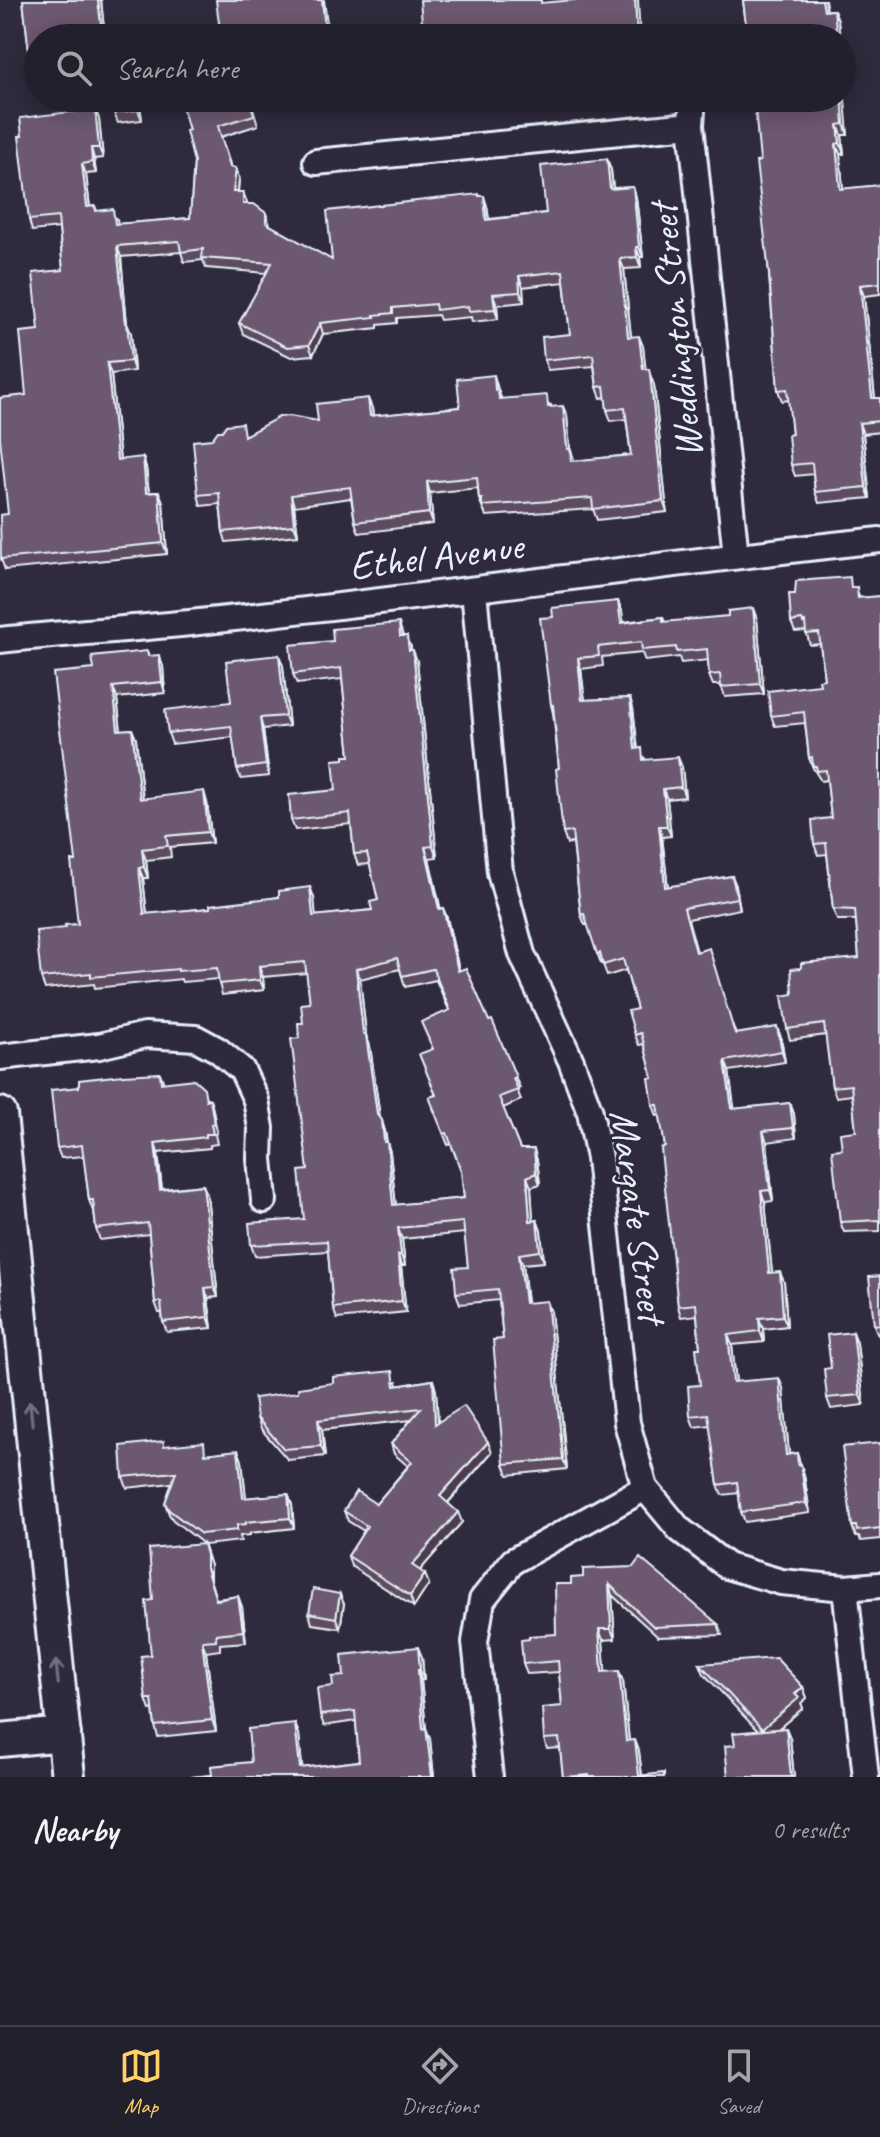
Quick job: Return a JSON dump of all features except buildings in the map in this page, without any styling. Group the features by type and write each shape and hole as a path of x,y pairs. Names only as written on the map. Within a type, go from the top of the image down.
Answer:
{"street":[{"name":"Weddington Street","path":"692,112 736,556"},
{"path":"316,162 691,125"},
{"name":"Ethel Avenue","path":"0,640 198,622 880,540"},
{"name":"Margate Street","path":"474,590 500,872 522,954 571,1061 590,1112 599,1158 627,1423 645,1488"},
{"path":"0,1057 99,1046 145,1035 196,1038 218,1050 242,1070 256,1100 261,1128 264,1200"},
{"path":"0,1114 2,1158 68,1777"},
{"path":"490,1777 475,1642 482,1600 513,1561 645,1488 679,1529 727,1566 781,1582 845,1588 880,1585"},
{"path":"845,1588 866,1777"},
{"path":"0,1740 64,1734"}]}
